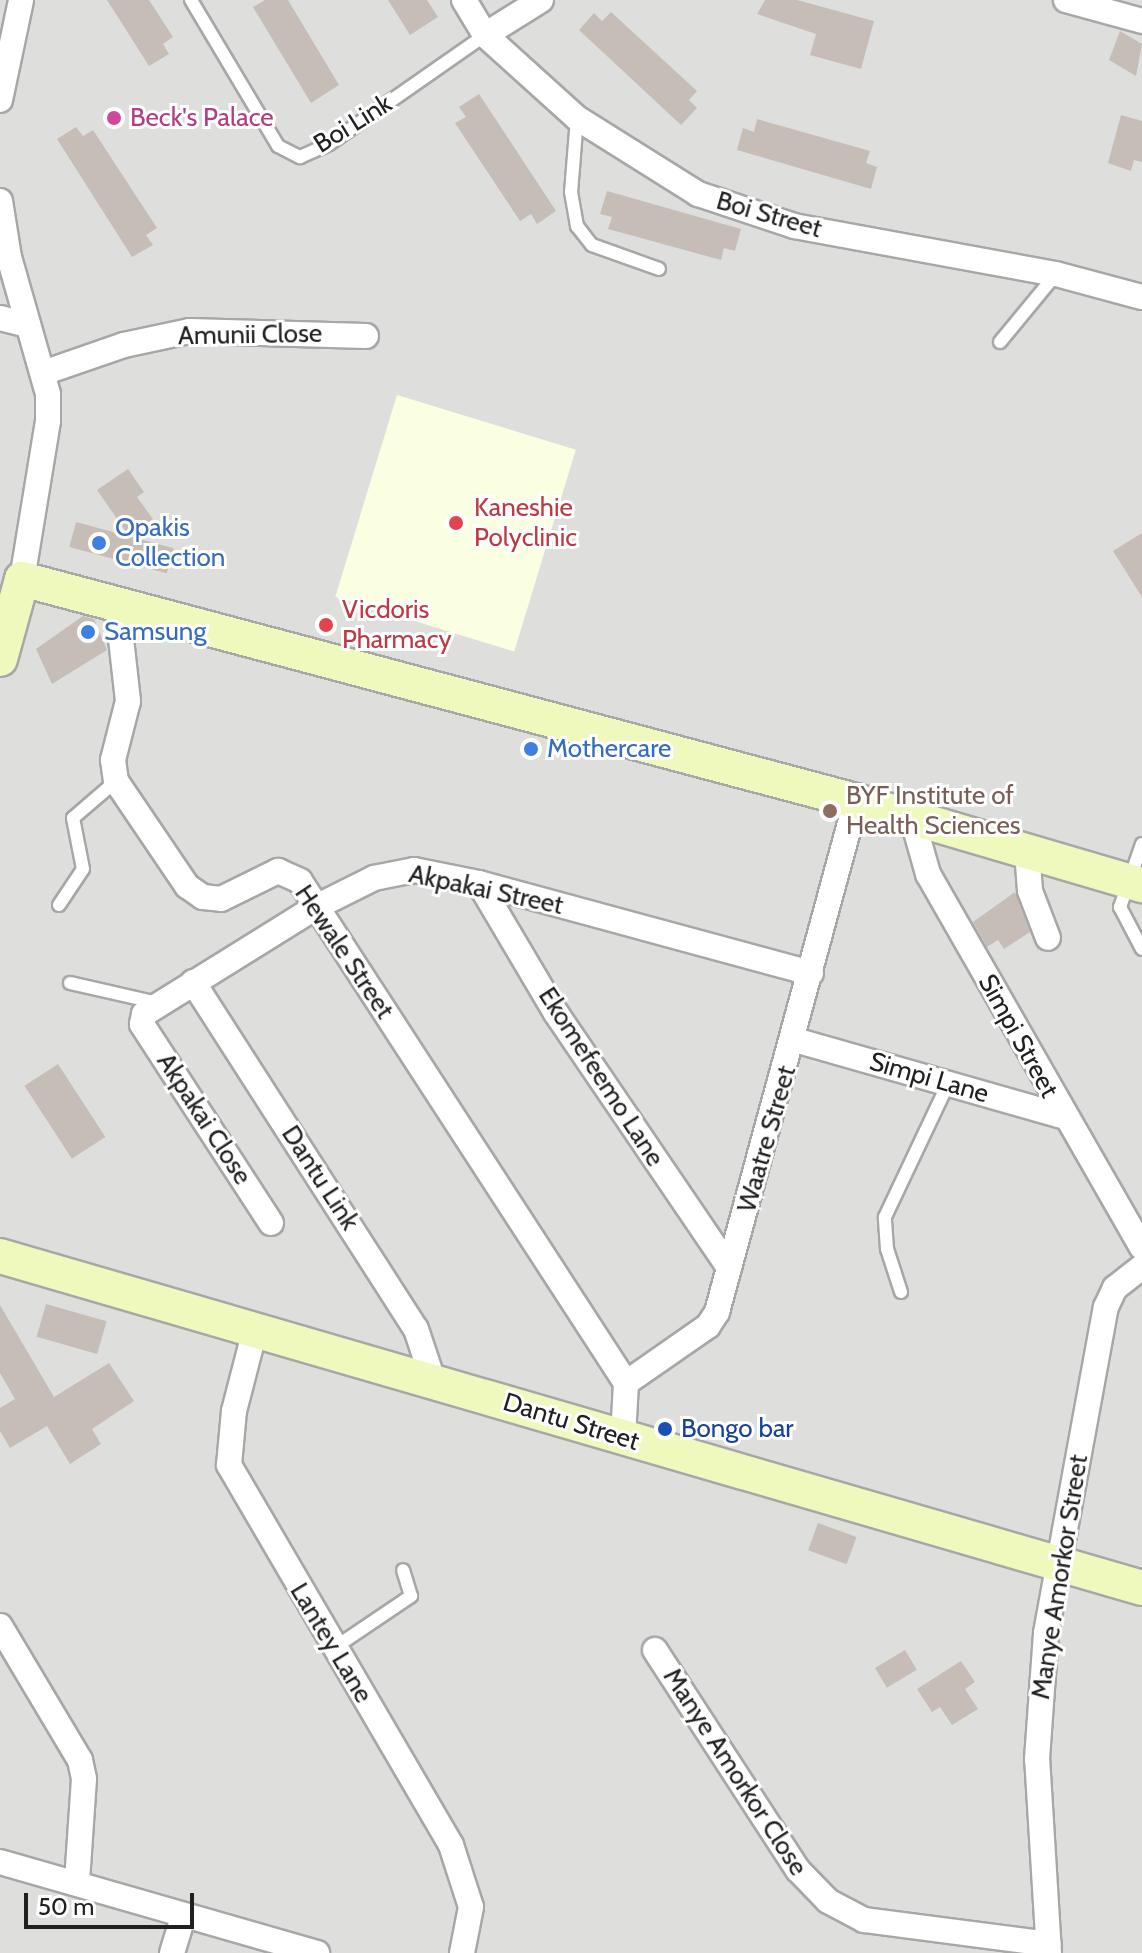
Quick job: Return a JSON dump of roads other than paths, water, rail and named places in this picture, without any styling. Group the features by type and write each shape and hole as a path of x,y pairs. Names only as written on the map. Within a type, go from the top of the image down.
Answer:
{"street":[{"path":"0,100 21,0"},
{"name":"Boi Street","path":"464,0 485,35 577,118 657,173 751,213 1056,274 1142,297"},
{"path":"485,35 541,0"},
{"path":"1066,0 1095,4 1142,21"},
{"path":"0,201 28,325 43,373 48,421 22,579 3,638"},
{"path":"0,318 28,325"},
{"name":"Amunii Close","path":"43,373 124,345 190,331 366,336"},
{"path":"22,579 856,801 1136,883"},
{"path":"116,781 113,760 128,701 117,603"},
{"name":"Hewale Street","path":"116,781 187,886 203,897 221,899 278,871 300,881 626,1383"},
{"name":"Waatre Street","path":"626,1383 708,1326 717,1312 795,1040 856,801"},
{"name":"Simpi Street","path":"912,817 928,874 1062,1116 1142,1247"},
{"path":"1027,851 1030,891 1048,938"},
{"name":"Akpakai Street","path":"151,1008 316,907 402,870 479,883 811,973"},
{"name":"Ekomefeemo Lane","path":"479,883 556,1013 729,1268"},
{"name":"Dantu Link","path":"193,982 416,1329 433,1380"},
{"name":"Akpakai Close","path":"151,1008 142,1024 271,1223"},
{"name":"Simpi Lane","path":"795,1040 1062,1116"},
{"name":"Dantu Street","path":"0,1256 256,1326 1059,1568 1142,1588"},
{"name":"Manye Amorkor Street","path":"1048,1948 1037,1759 1046,1633 1106,1307 1115,1288 1142,1267"},
{"name":"Lantey Lane","path":"256,1326 234,1411 229,1465 462,1867 471,1907 462,1953"},
{"path":"623,1437 626,1383"},
{"path":"0,1626 80,1760 84,1779 77,1882"},
{"name":"Manye Amorkor Close","path":"655,1650 780,1844 828,1901 864,1920 1048,1948"},
{"path":"0,1862 317,1953"},
{"path":"172,1953 183,1917"}],"lane":[{"name":"Boi Link","path":"191,0 278,146 300,157 329,144 485,35"},
{"path":"577,118 571,192 577,226 592,245 659,269"},
{"path":"1000,342 1056,274"},
{"path":"59,905 83,869 73,818 116,781"},
{"path":"1142,844 1136,883 1120,907 1142,949"},
{"path":"70,983 151,1008"},
{"path":"901,1292 887,1249 885,1217 948,1084"},
{"path":"334,1648 411,1596 403,1570"}],"place":[{"name":"Beck's Palace","path":"114,118"},
{"name":"Kaneshie Polyclinic","path":"456,523"},
{"name":"Opakis Collection","path":"99,543"},
{"name":"Vicdoris Pharmacy","path":"326,625"},
{"name":"Samsung","path":"88,632"},
{"name":"Mothercare","path":"531,749"},
{"name":"BYF Institute of Health Sciences","path":"830,811"},
{"name":"Bongo bar","path":"665,1429"}]}
